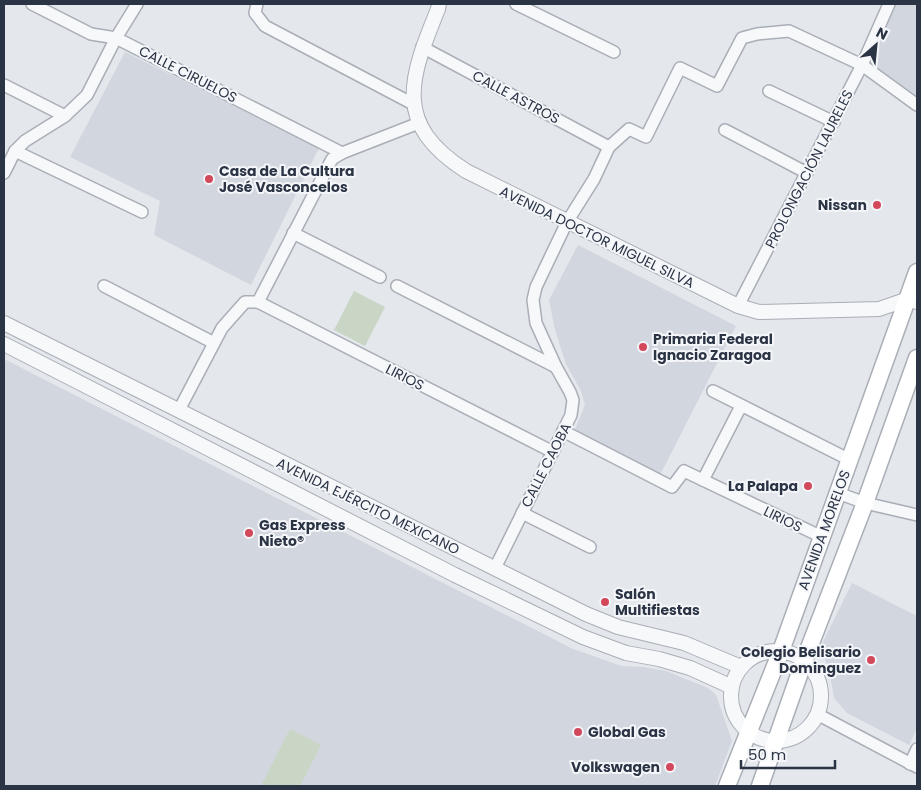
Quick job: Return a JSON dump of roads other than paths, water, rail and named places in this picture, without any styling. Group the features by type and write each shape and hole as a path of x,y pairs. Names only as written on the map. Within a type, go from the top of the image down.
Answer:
{"main road":[{"name":"AVENIDA MORELOS","path":"727,786 781,651 850,460 912,301 917,272"},
{"name":"AVENIDA MORELOS","path":"760,786 804,660 865,503 917,358"}],"street":[{"name":"CALLE CIRUELOS","path":"32,4 91,34 116,38 342,152"},
{"path":"4,173 15,151 25,141 65,116 87,95 116,38 137,4"},
{"path":"256,4 256,13 265,26 415,105"},
{"path":"516,4 614,52"},
{"name":"PROLONGACIÓN LAURELES","path":"738,306 834,122 889,4"},
{"name":"AVENIDA DOCTOR MIGUEL SILVA","path":"435,5 413,84 415,105 419,123 432,144 450,161 466,171 738,306 759,312 878,309 912,301"},
{"path":"609,147 629,129 646,137 680,68 717,86 742,38 757,34 789,31 862,65 917,105"},
{"name":"CALLE ASTROS","path":"422,47 609,147"},
{"path":"4,86 65,116"},
{"path":"769,91 834,122"},
{"path":"179,410 222,328 245,302 258,302 332,159 342,152 419,123"},
{"path":"725,130 807,173"},
{"name":"CALLE CAOBA","path":"495,568 572,415 573,400 536,323 534,300 536,287 544,268 567,222 594,179 609,147"},
{"path":"15,151 142,212"},
{"path":"293,233 380,276"},
{"path":"104,286 214,343"},
{"path":"397,286 556,367"},
{"name":"LIRIOS","path":"258,302 553,452"},
{"name":"AVENIDA EJÉRCITO MEXICANO","path":"4,323 603,621 618,627 684,643 741,667"},
{"name":"AVENIDA EJÉRCITO MEXICANO","path":"4,344 446,571 551,622 595,642 626,653 659,659 690,668 732,687"},
{"path":"59,372 68,355"},
{"path":"713,391 850,460"},
{"path":"703,480 742,406"},
{"name":"LIRIOS","path":"563,431 672,487 684,471 822,537"},
{"path":"329,511 339,491"},
{"path":"838,493 865,503 917,514"},
{"path":"522,513 590,547"},
{"path":"551,622 561,601"},
{"path":"595,642 603,621"},
{"path":"772,651 793,654 804,660 814,672 820,685 821,700 817,714 810,725 801,733 790,738 777,740 762,738 748,730 740,722 734,711 731,699 735,676 741,667 754,656 772,651"},
{"path":"817,714 914,766 917,749"}],"place":[{"name":"Casa de La Cultura José Vasconcelos","path":"209,179"},
{"name":"Nissan","path":"877,205"},
{"name":"Primaria Federal Ignacio Zaragoa","path":"643,347"},
{"name":"La Palapa","path":"808,486"},
{"name":"Gas Express Nieto®","path":"249,533"},
{"name":"Salón Multifiestas","path":"605,602"},
{"name":"Colegio Belisario Dominguez","path":"871,660"},
{"name":"Global Gas","path":"578,732"},
{"name":"Volkswagen","path":"670,767"}]}
